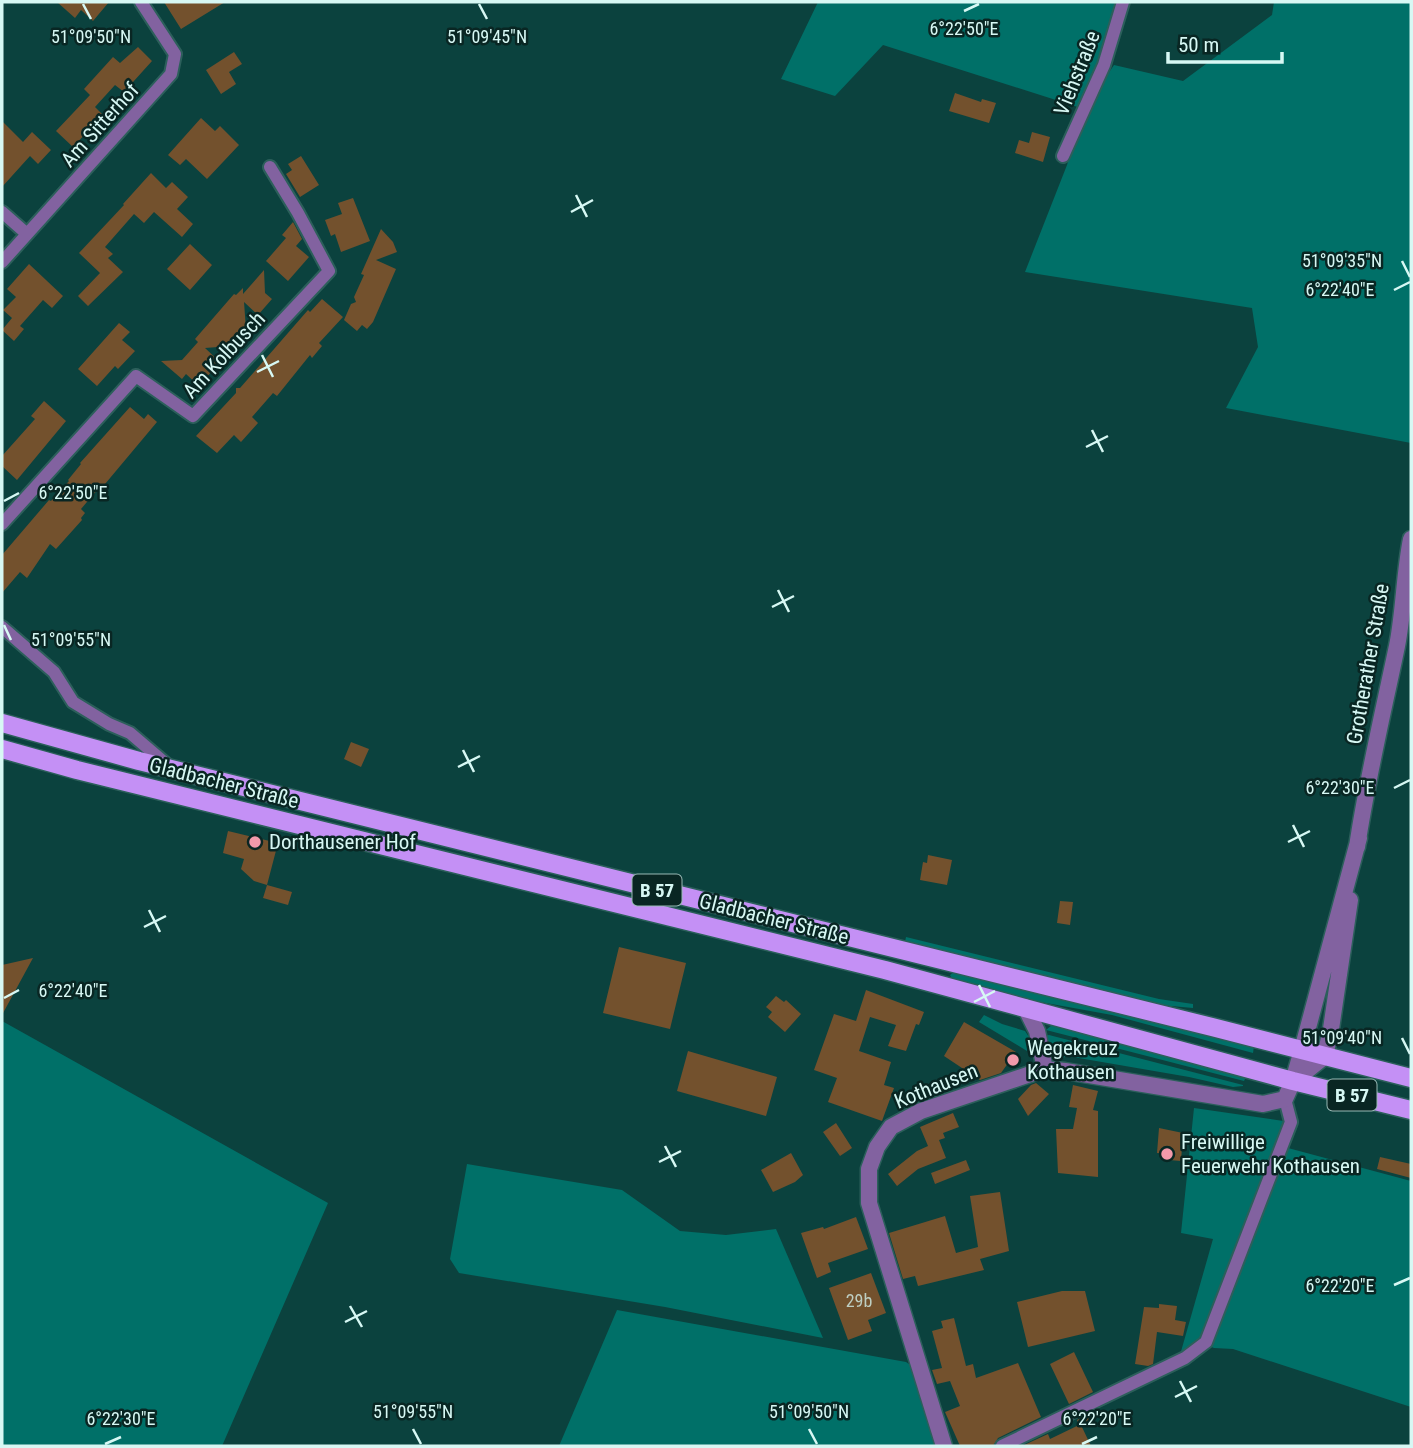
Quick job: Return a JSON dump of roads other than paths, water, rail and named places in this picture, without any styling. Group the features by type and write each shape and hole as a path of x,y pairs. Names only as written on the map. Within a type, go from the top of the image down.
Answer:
{"main road":[{"name":"Gladbacher Straße","path":"2,723 174,770 1411,1078"},
{"name":"Gladbacher Straße","path":"2,750 885,970 1293,1081 1411,1110"}],"street":[{"name":"Am Sitterhof","path":"2,262 171,74 174,54 141,2"},
{"name":"Viehstraße","path":"1063,156 1104,65 1123,2"},
{"name":"Am Kolbusch","path":"2,524 136,376 193,416 329,271 270,167"},
{"path":"2,212 27,234"},
{"name":"Grotherather Straße","path":"1325,1056 1332,1025 1359,838 1397,642 1402,588 1411,539"},
{"path":"2,627 54,673 73,702 109,724 130,733 174,770"},
{"name":"Grotherather Straße","path":"1293,1081 1359,838"},
{"path":"1025,1007 1037,1031 1045,1069"},
{"path":"1002,1446 1185,1358 1206,1342 1291,1122 1285,1099 1293,1081 1325,1056"},
{"name":"Kothausen","path":"944,1446 869,1203 869,1169 877,1147 891,1127 921,1111 1045,1069 1263,1104 1285,1099"}],"place":[{"name":"Dorthausener Hof","path":"255,842"},
{"name":"Wegekreuz Kothausen","path":"1013,1060"},
{"name":"Freiwillige Feuerwehr Kothausen","path":"1167,1154"}]}
